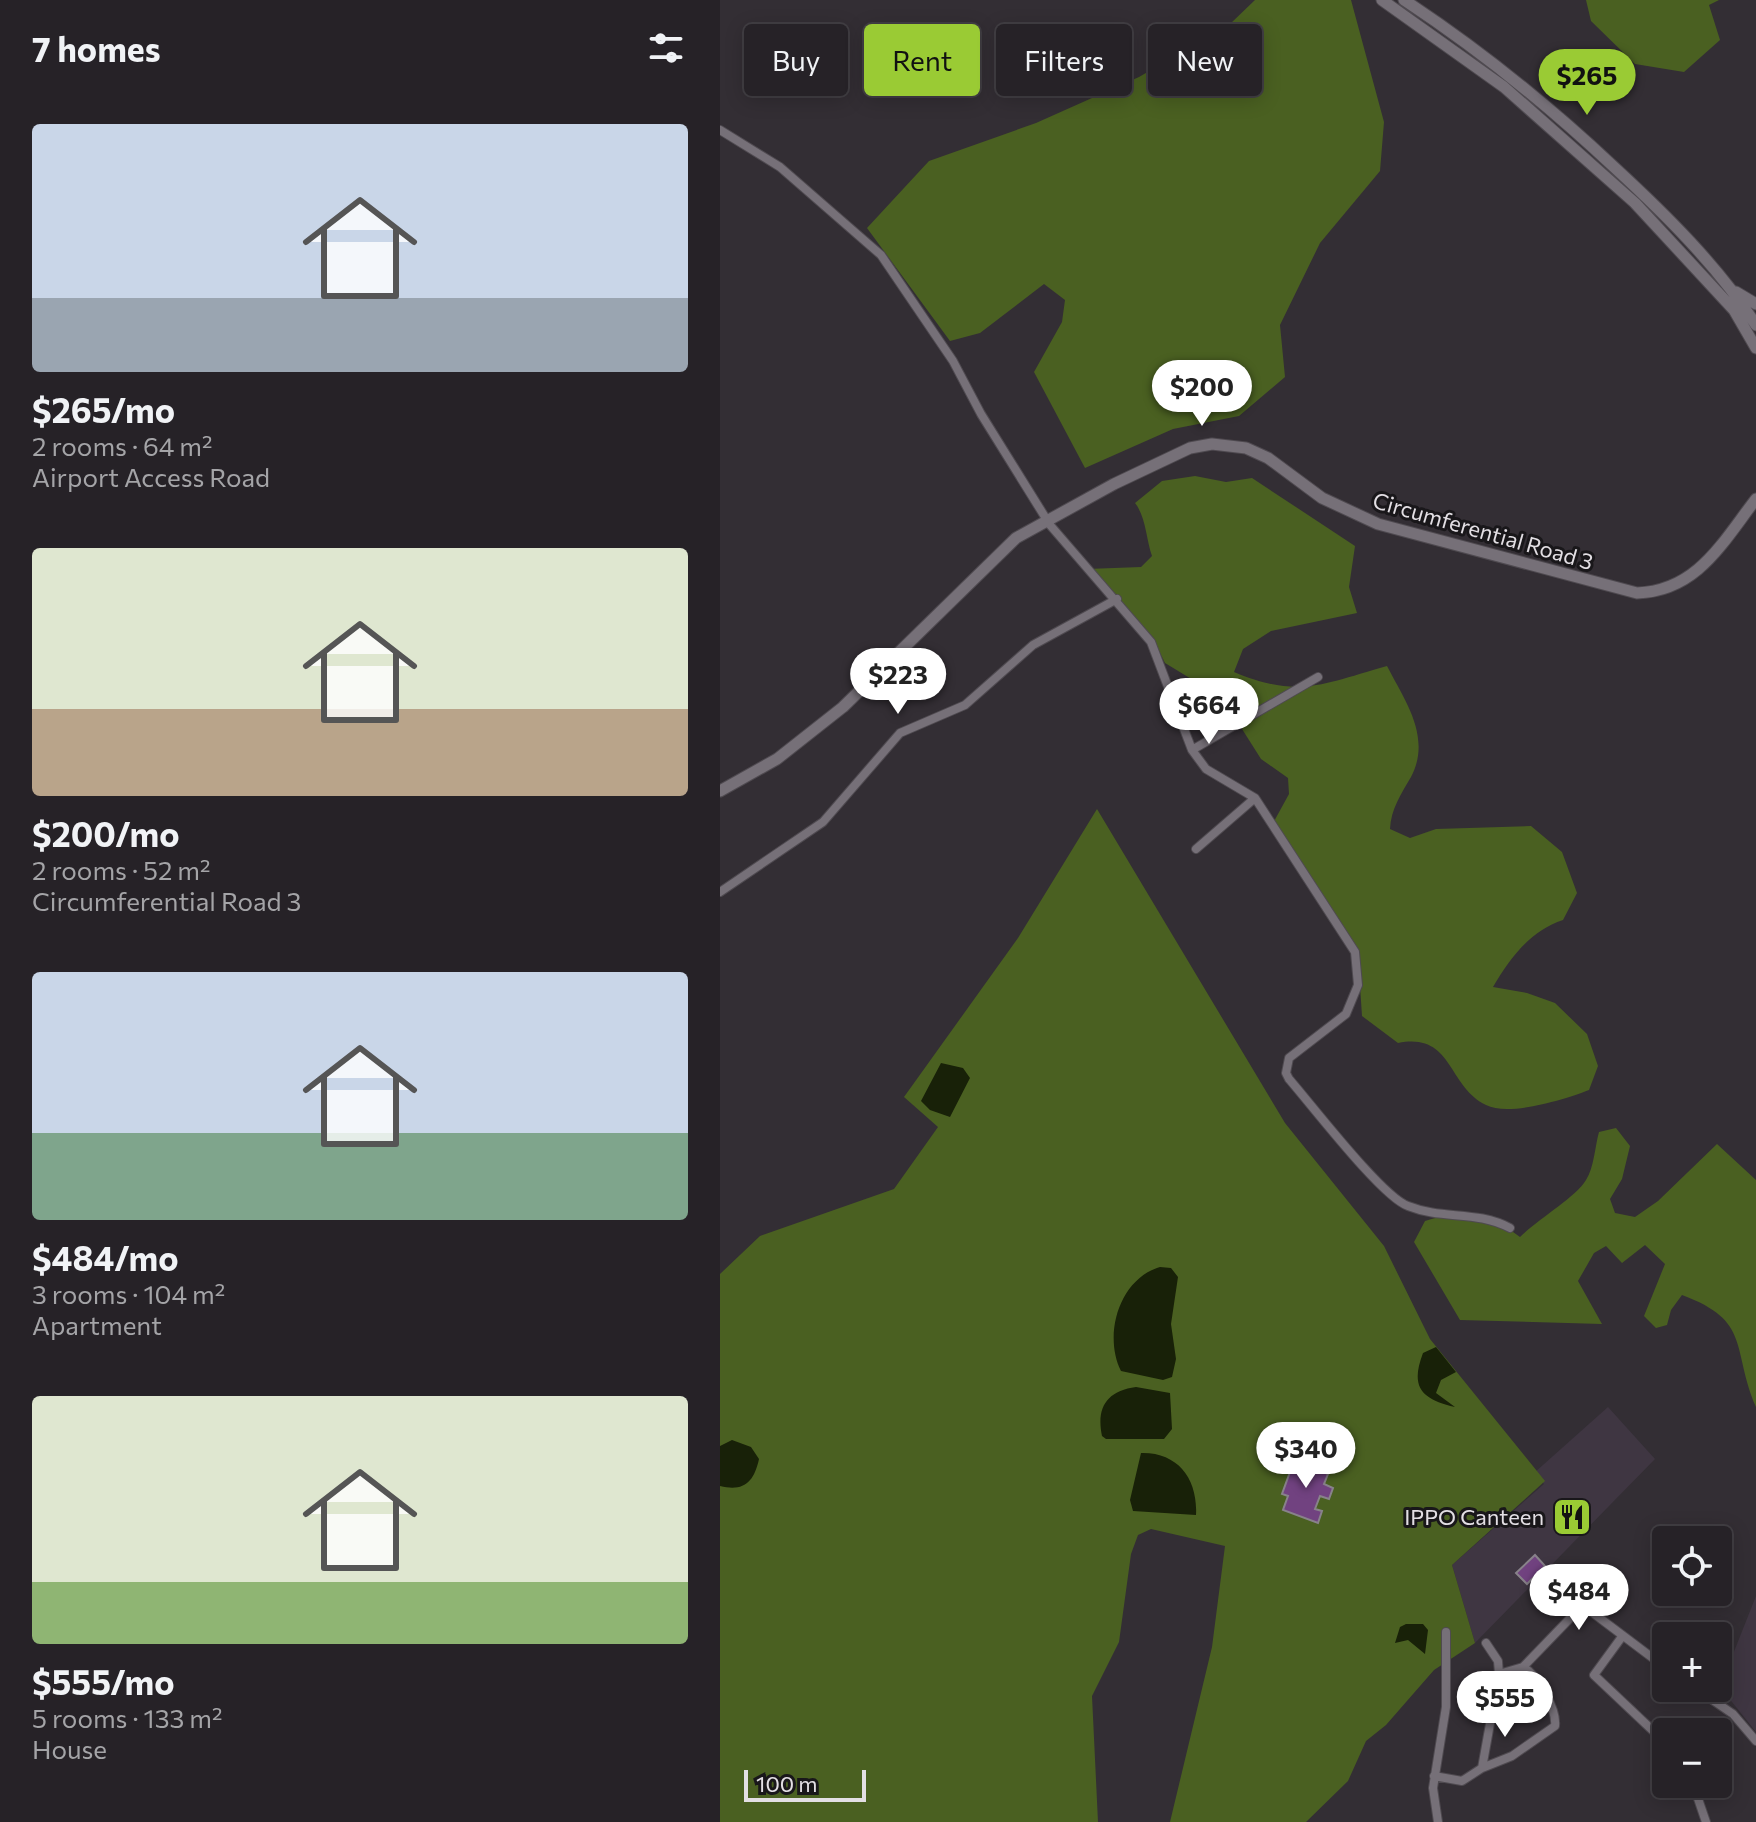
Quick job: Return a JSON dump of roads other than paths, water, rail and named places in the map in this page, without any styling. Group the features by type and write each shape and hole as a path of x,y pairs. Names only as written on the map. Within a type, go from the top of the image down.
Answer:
{"main road":[{"path":"1382,0 1487,65 1635,203 1734,310 1756,348"},
{"path":"1404,0 1576,130 1650,199 1754,319"},
{"path":"1725,284 1756,304"},
{"path":"1734,310 1754,319"},
{"name":"Circumferential Road 3","path":"720,791 777,759 843,707 1016,538 1166,457 1190,448 1231,444 1259,453 1322,498 1378,524 1637,593 1670,589 1693,576 1756,499"}],"street":[{"path":"720,130 780,167 881,255 953,361 981,414 1047,520 1071,553 1117,599 1151,642 1192,750 1206,769 1255,798 1355,952 1358,985 1346,1014 1289,1058 1286,1073 1289,1079 1364,1166 1400,1202 1444,1214 1486,1216 1510,1228"},
{"path":"720,892 823,822 900,733 965,705 1033,645 1117,599"},
{"path":"1192,750 1318,677"},
{"path":"1196,849 1255,798"},
{"path":"1499,1674 1523,1667 1580,1608 1587,1609 1621,1638 1652,1659"},
{"path":"1438,1822 1434,1776 1446,1707 1446,1632"},
{"path":"1621,1638 1594,1675 1652,1730"},
{"path":"1482,1768 1499,1674 1498,1661 1486,1643"},
{"path":"1434,1776 1462,1781 1482,1768 1512,1756 1555,1726 1555,1716 1537,1681 1523,1667"},
{"path":"1715,1702 1733,1714 1756,1741"},
{"path":"1698,1798 1706,1822"}],"place":[{"name":"IPPO Canteen","path":"1572,1517"}]}
